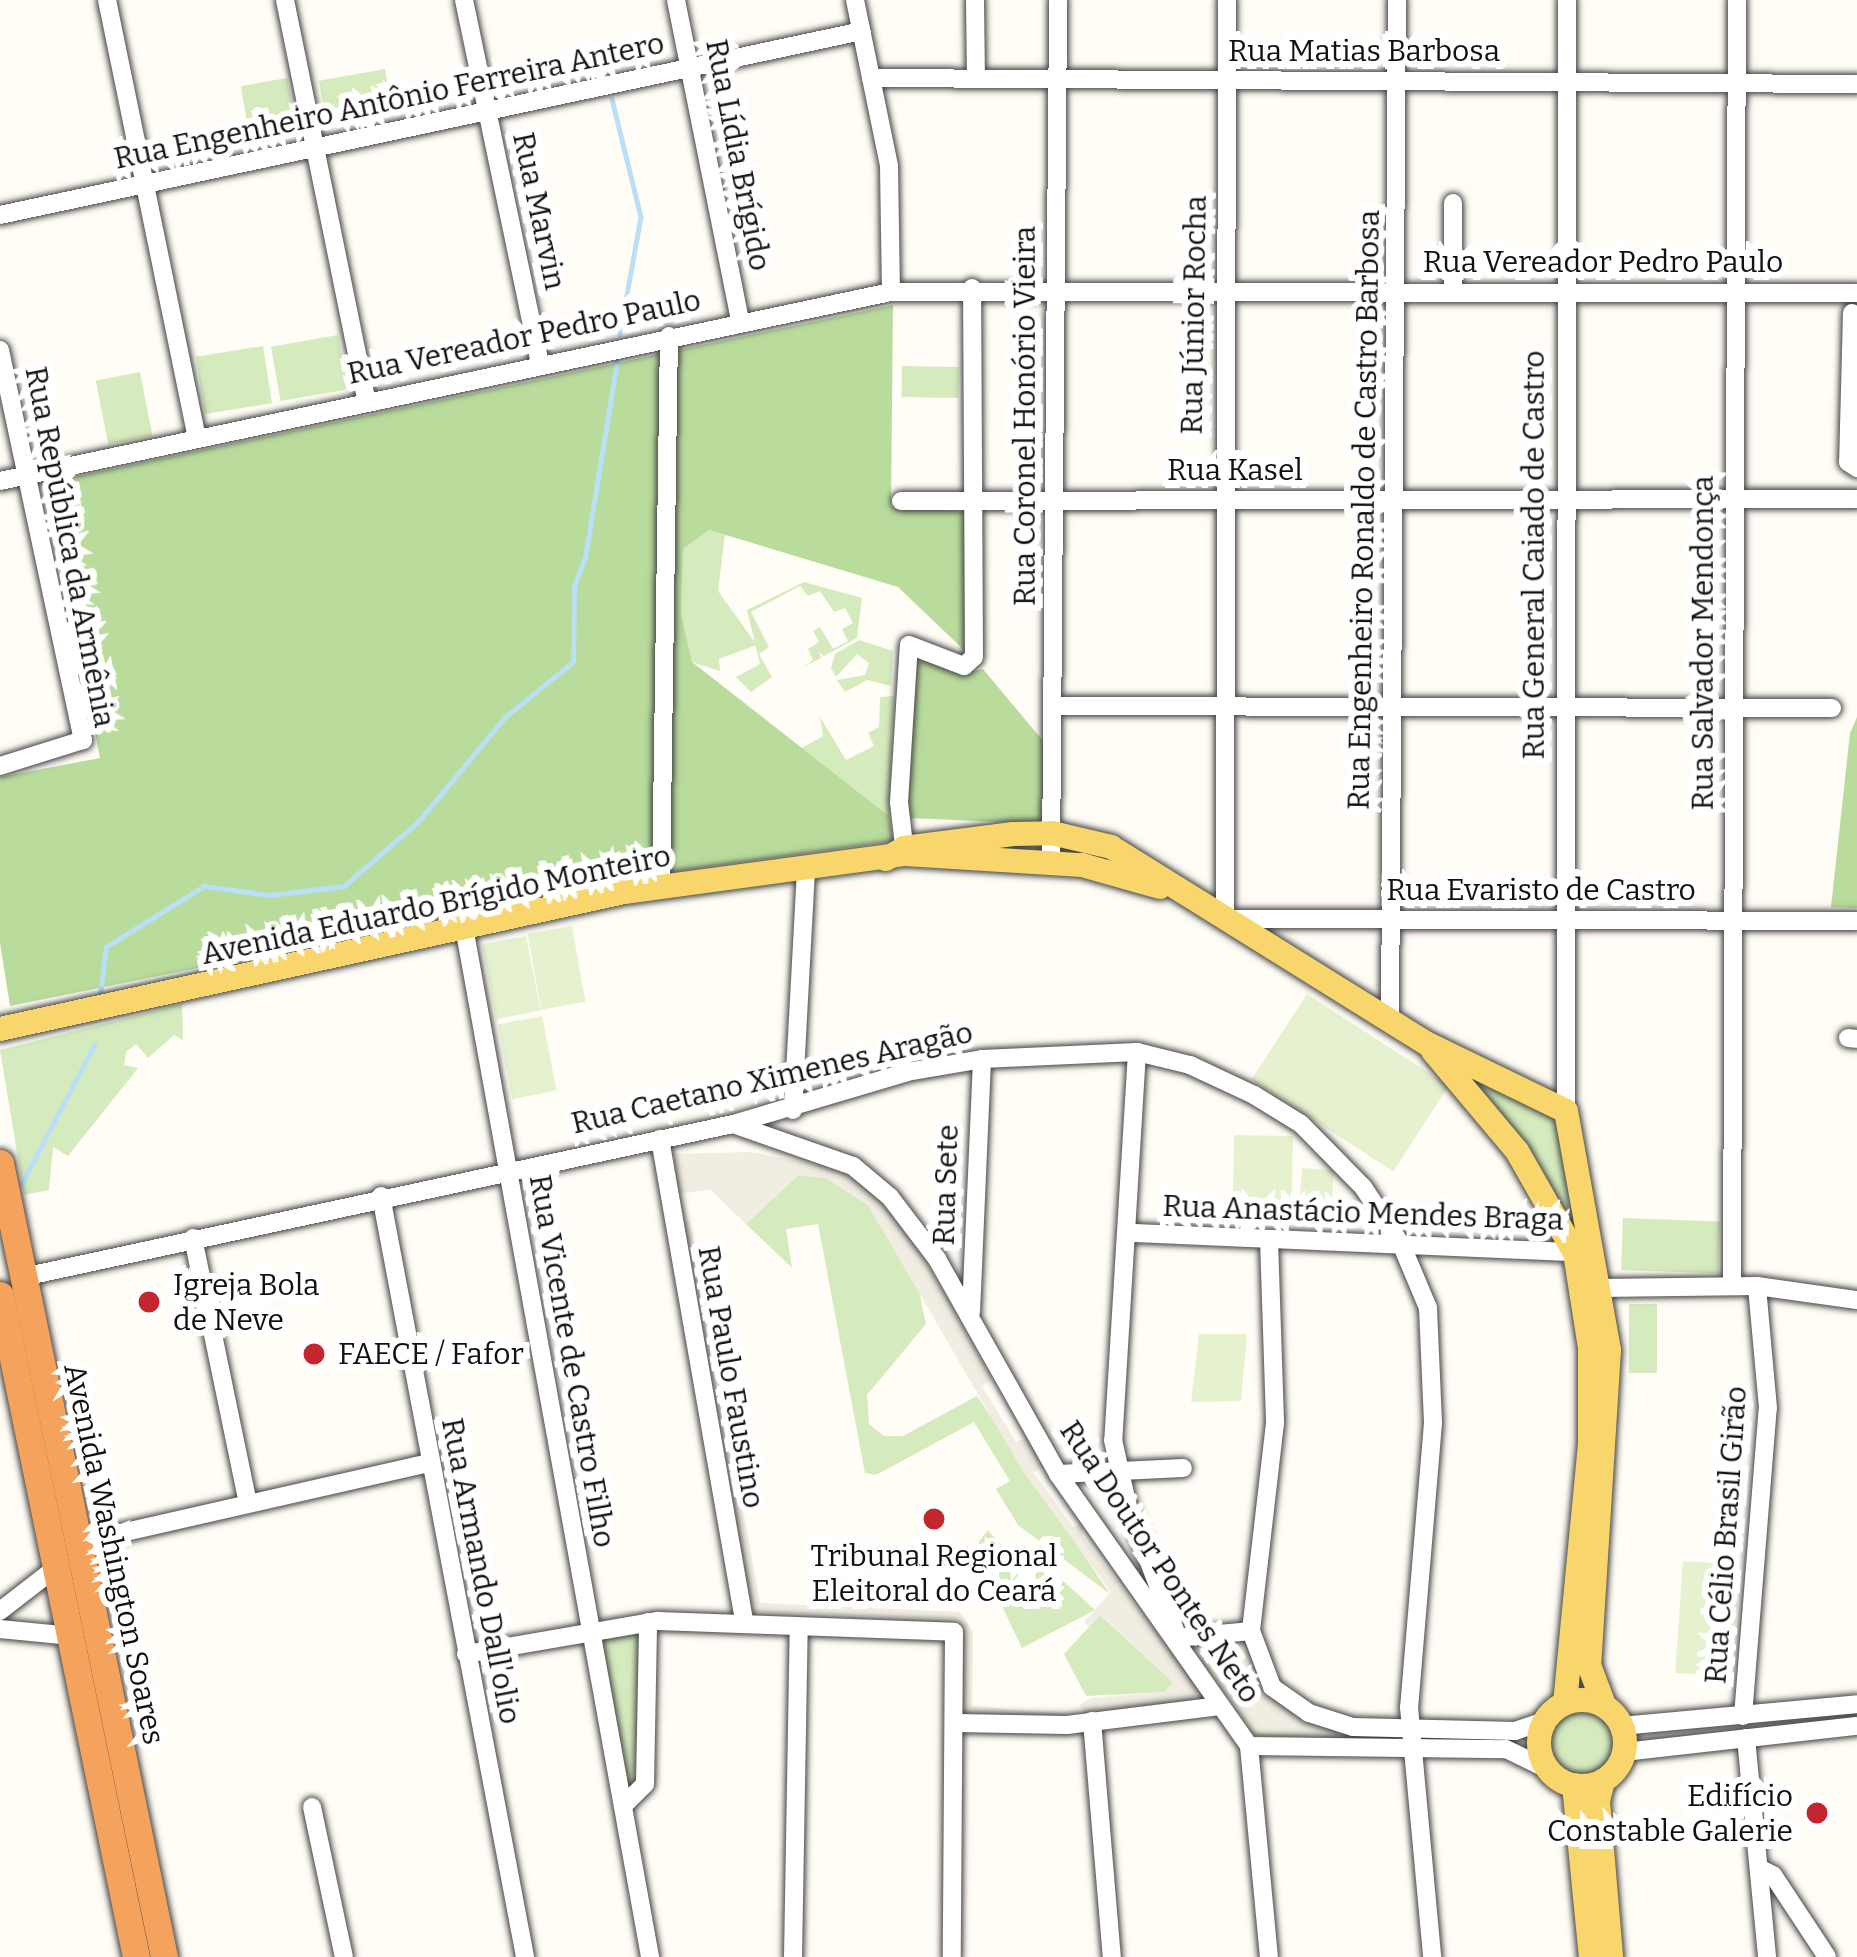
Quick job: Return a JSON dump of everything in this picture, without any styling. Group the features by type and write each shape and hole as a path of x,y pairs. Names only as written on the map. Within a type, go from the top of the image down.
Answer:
{"highway":[{"name":"Avenida Washington Soares","path":"3,1178 164,1957"},
{"name":"Avenida Washington Soares","path":"0,1294 136,1957"}],"main road":[{"name":"Avenida Eduardo Brígido Monteiro","path":"0,1029 661,886 806,873 898,853 1052,833 1112,847 1428,1044 1566,1111"},
{"name":"Avenida Eduardo Brígido Monteiro","path":"898,853 1051,862 1185,896"},
{"path":"1428,1044 1517,1151 1583,1252 1600,1288 1600,1401 1587,1581 1589,1665 1604,1705 1622,1726 1624,1752 1603,1780 1611,1957"},
{"path":"1566,1111 1600,1401"},
{"path":"1587,1581 1565,1702 1544,1721 1538,1745 1547,1769 1574,1785 1603,1780"},
{"path":"1565,1702 1604,1705"},
{"path":"1574,1785 1591,1957"}],"street":[{"path":"106,0 197,438"},
{"path":"285,0 367,402"},
{"name":"Rua Marvin","path":"464,0 540,364"},
{"name":"Rua Lídia Brígido","path":"676,0 740,321"},
{"path":"855,0 889,166 891,292"},
{"path":"975,0 976,79"},
{"name":"Rua Coronel Honório Vieira","path":"1051,862 1058,0"},
{"name":"Rua Júnior Rocha","path":"1225,919 1221,498 1227,0"},
{"name":"Rua Engenheiro Ronaldo de Castro Barbosa","path":"1390,1020 1397,0"},
{"name":"Rua General Caiado de Castro","path":"1566,1111 1561,503 1567,0"},
{"name":"Rua Salvador Mendonça","path":"1732,1286 1737,0"},
{"name":"Rua Engenheiro Antônio Ferreira Antero","path":"0,215 862,31"},
{"name":"Rua Matias Barbosa","path":"871,78 1857,84"},
{"path":"1453,203 1454,292"},
{"name":"Rua Vereador Pedro Paulo","path":"0,481 891,292 1225,286 1736,293 1854,303"},
{"path":"898,853 909,645 964,665 974,657 977,501 972,288"},
{"path":"1854,303 1848,462 1857,468"},
{"path":"661,886 669,336"},
{"name":"Rua República da Armênia","path":"0,350 83,740 0,766"},
{"name":"Rua Kasel","path":"901,501 1857,499"},
{"path":"1053,706 1393,712 1832,708"},
{"path":"793,1110 806,873"},
{"name":"Rua Evaristo de Castro","path":"1225,919 1857,921"},
{"name":"Rua Vicente de Castro Filho","path":"464,927 650,1957"},
{"path":"1137,1052 1132,1233 1114,1412 1119,1472 1176,1620 1176,1638 1251,1631"},
{"name":"Rua Caetano Ximenes Aragão","path":"23,1277 380,1196 734,1124 907,1072 982,1059 1137,1052 1190,1065 1301,1124 1364,1187 1402,1246 1428,1308 1433,1381 1411,1740 1432,1957"},
{"name":"Rua Sete","path":"971,1313 982,1059"},
{"name":"Rua Doutor Pontes Neto","path":"734,1124 835,1157 872,1181 912,1222 971,1313 1058,1474 1249,1746 1269,1957"},
{"name":"Rua Paulo Faustino","path":"660,1139 745,1624"},
{"name":"Rua Armando Dall'olio","path":"380,1196 525,1957"},
{"name":"Rua Anastácio Mendes Braga","path":"1132,1233 1583,1252"},
{"path":"193,1238 248,1503"},
{"path":"1269,1240 1275,1423 1251,1631 1272,1687 1354,1737"},
{"path":"1600,1288 1756,1286 1857,1300"},
{"name":"Rua Célio Brasil Girão","path":"1744,1716 1768,1408 1756,1286"},
{"path":"77,1543 430,1463"},
{"path":"1058,1474 1183,1468"},
{"path":"4,1620 58,1566"},
{"path":"4,1620 72,1636"},
{"path":"622,1806 645,1784 648,1622"},
{"path":"466,1654 648,1622 946,1629 958,1640 952,1957"},
{"path":"794,1957 799,1627"},
{"path":"1622,1726 1857,1704"},
{"path":"957,1723 1092,1721 1220,1706"},
{"path":"1781,1712 1783,1734"},
{"path":"1092,1721 1112,1957"},
{"path":"1411,1740 1515,1731 1544,1721"},
{"path":"1693,1721 1695,1744"},
{"path":"1624,1752 1857,1726"},
{"path":"1249,1746 1354,1737 1411,1740 1506,1749 1547,1769"},
{"path":"1746,1738 1766,1957"},
{"path":"312,1807 344,1957"},
{"path":"1759,1868 1773,1875 1827,1957"}],"green space":[{"path":"385,69 393,114 327,126 319,81"},
{"path":"287,78 297,134 251,142 241,86"},
{"path":"893,305 891,506 966,512 965,651 898,587 709,530 683,549 681,612 692,662 889,816 893,841 684,870 10,1006 0,943 0,777 100,758 46,483"},
{"path":"338,335 348,389 281,401 271,347"},
{"path":"263,346 272,403 205,414 196,357"},
{"path":"902,366 959,367 958,398 901,397"},
{"path":"140,372 152,436 108,444 96,381"},
{"path":"709,530 725,535 718,591 757,645 719,659 720,671 692,662 681,612 683,549"},
{"path":"804,582 862,598 857,638 824,656 819,652 821,658 804,667 813,660 808,649 819,642 813,631 820,627 833,649 848,641 842,629 853,623 845,608 834,612 820,591 808,596 800,586 751,612 769,647 759,654 772,677 751,692 736,677 760,664 747,610"},
{"path":"859,640 893,651 891,686 867,680 845,692 837,680 865,675 869,663 857,654 836,677 831,668 835,654"},
{"path":"925,660 959,674 983,669 1044,742 1047,824 908,818 915,665"},
{"path":"894,696 889,816 802,748 823,736 820,717 846,760 874,746 868,733 879,727 880,697"},
{"path":"1857,717 1857,908 1831,907 1850,733"},
{"path":"572,926 585,1002 541,1010 528,934"},
{"path":"526,936 541,1011 496,1019 482,945"},
{"path":"1307,994 1449,1086 1393,1172 1251,1080"},
{"path":"182,1004 183,1040 174,1035 148,1058 136,1044 126,1052 124,1065 138,1068 68,1156 53,1147 49,1190 24,1195 0,1050"},
{"path":"542,1016 557,1091 512,1099 498,1025"},
{"path":"1459,1068 1555,1118 1575,1221 1572,1222"},
{"path":"1234,1135 1293,1136 1291,1222 1232,1221"},
{"path":"1302,1168 1334,1170 1330,1227 1298,1225"},
{"path":"798,1175 826,1178 868,1205 919,1291 926,1324 867,1395 869,1424 884,1436 903,1436 977,1396 1110,1594 1018,1525 996,1489 1010,1481 974,1422 876,1475 865,1473 818,1224 786,1229 792,1268 746,1224"},
{"path":"1623,1218 1720,1221 1718,1273 1621,1270"},
{"path":"1629,1304 1657,1304 1657,1373 1629,1373"},
{"path":"1199,1334 1247,1334 1241,1401 1191,1402"},
{"path":"988,1530 1028,1576 1049,1568 1095,1610 1022,1648 974,1548"},
{"path":"1683,1561 1740,1565 1732,1677 1675,1673"},
{"path":"1100,1615 1173,1682 1165,1692 1086,1696 1064,1654"},
{"path":"643,1631 634,1789 623,1793 599,1637"},
{"path":"1209,1639 1247,1643 1259,1676 1343,1737 1257,1736 1200,1658"},
{"path":"1584,1709 1608,1719 1618,1743 1608,1767 1584,1777 1560,1767 1550,1743 1560,1719"}],"shaded area":[{"path":"750,1152 836,1168 879,1197 910,1234 992,1379 982,1386 1016,1442 1026,1438 1042,1467 1034,1473 1073,1527 1082,1523 1083,1537 1199,1688 1192,1701 1085,1713 1079,1705 1091,1698 1164,1692 1173,1682 1101,1615 1089,1627 1084,1622 1111,1592 1022,1470 868,1205 826,1178 798,1175 746,1224 711,1190 678,1193 674,1154"},
{"path":"690,1221 760,1603 960,1612 973,1632 972,1706 1063,1714 1065,1723 962,1714 963,1629 954,1619 751,1612 680,1222"},
{"path":"1242,1638 1259,1676 1343,1737 1253,1733 1198,1651"}],"waterway":[{"path":"612,99 641,217 620,334"},
{"path":"100,994 106,947 204,886 270,895 344,886 418,822 505,717 573,662 574,586 585,558 618,355"},
{"path":"22,1183 94,1045"}],"place":[{"name":"Igreja Bola de Neve","path":"149,1302"},
{"name":"FAECE / Fafor","path":"314,1354"},
{"name":"Tribunal Regional Eleitoral do Ceará","path":"934,1519"},
{"name":"Edifício Constable Galerie","path":"1817,1813"}]}
